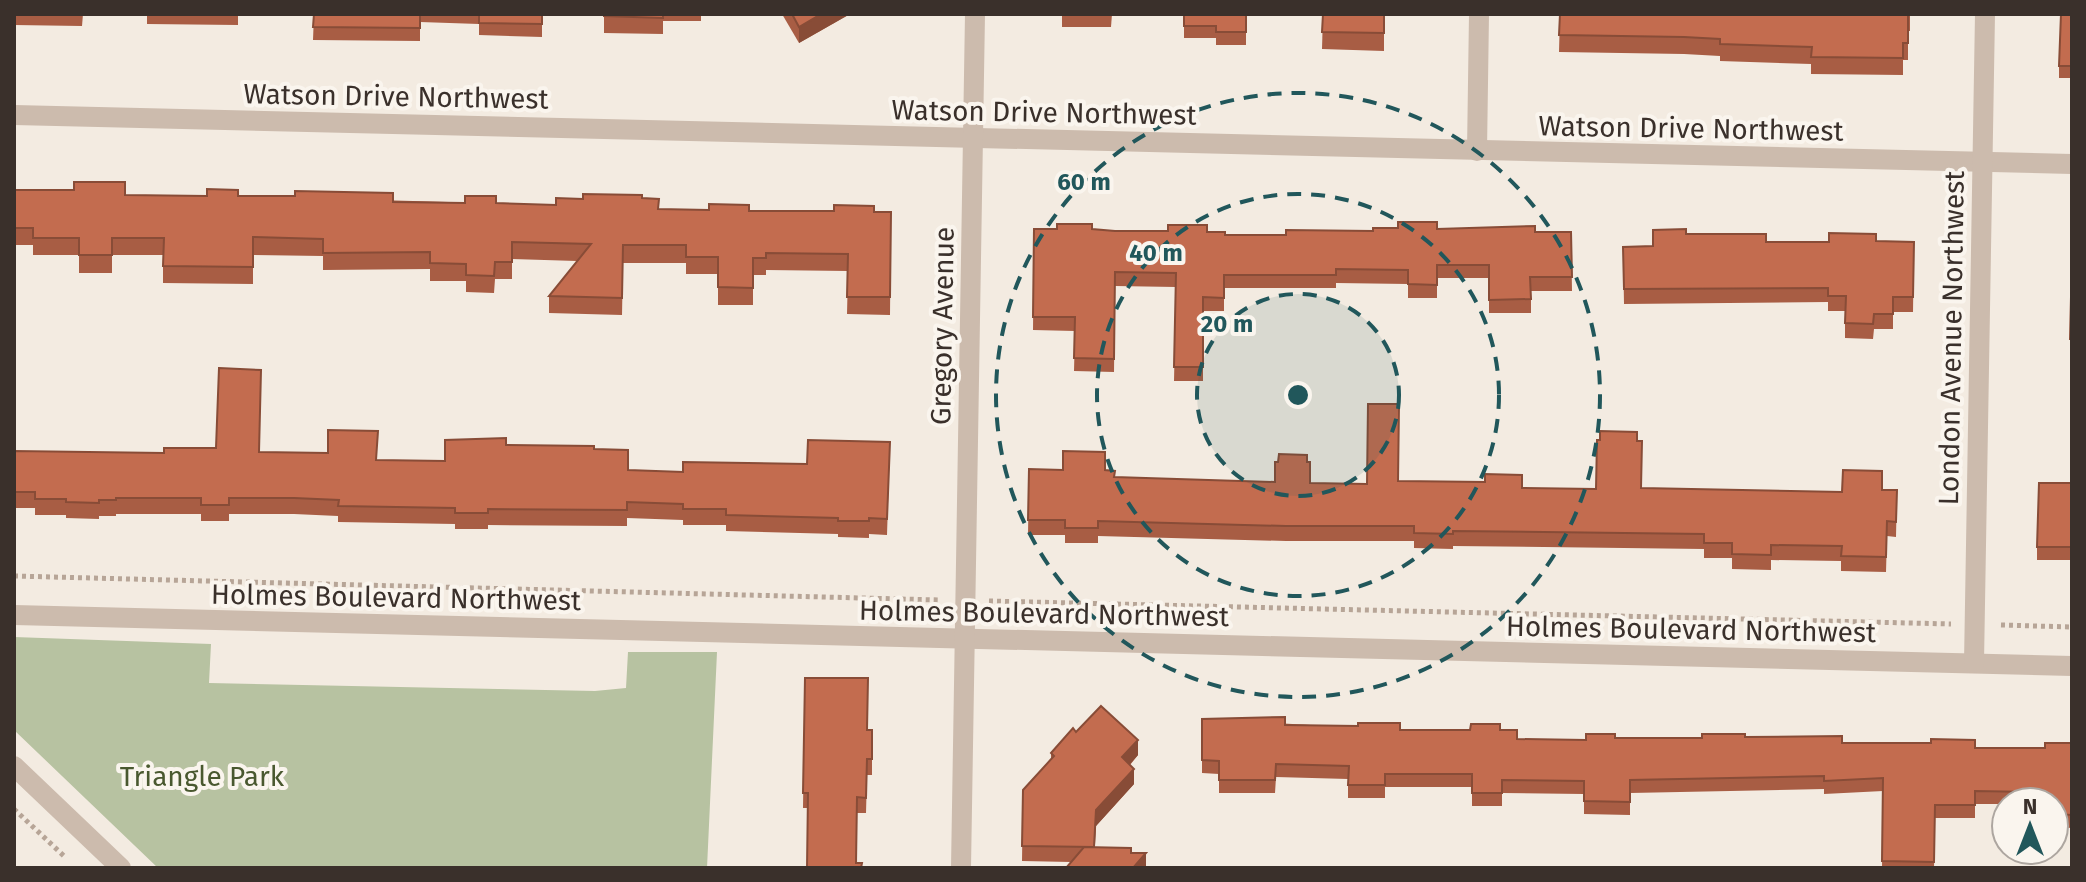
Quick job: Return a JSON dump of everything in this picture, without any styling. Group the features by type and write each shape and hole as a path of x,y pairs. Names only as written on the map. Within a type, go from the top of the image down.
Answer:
{"street":[{"name":"Gregory Avenue","path":"961,868 975,14"},
{"path":"1477,151 1479,14"},
{"name":"London Avenue Northwest","path":"1974,663 1985,14"},
{"name":"Watson Drive Northwest","path":"14,115 2072,164"},
{"name":"Holmes Boulevard Northwest","path":"14,615 2072,666"},
{"path":"14,766 121,868"}],"path":[{"path":"14,576 2072,627"},
{"path":"14,809 67,858"}],"green space":[{"name":"Triangle Park","path":"14,637 211,644 209,683 595,691 626,688 628,652 717,652 707,868 158,868 14,730"}],"building":[{"path":"314,14 420,14 420,28 313,27"},
{"path":"479,14 542,14 542,24 479,23"},
{"path":"663,14 663,18 604,16"},
{"path":"792,14 821,14 799,27"},
{"path":"1184,14 1246,14 1246,32 1216,32 1216,26 1184,26"},
{"path":"1323,14 1384,14 1384,33 1322,32"},
{"path":"1560,14 1908,14 1908,43 1903,43 1903,58 1811,57 1812,47 1720,44 1720,39 1684,37 1559,35"},
{"path":"2061,14 2072,14 2072,66 2059,66"},
{"path":"74,182 125,182 125,195 207,196 207,189 238,190 238,196 295,196 295,191 393,193 393,202 465,203 465,196 496,196 496,203 556,205 556,198 583,199 583,194 642,195 642,198 659,199 658,209 709,210 709,204 749,205 749,211 834,211 834,205 874,206 874,212 891,212 890,297 847,297 848,254 766,253 766,258 753,258 753,288 718,287 718,257 686,257 686,245 623,245 622,298 549,296 591,244 512,242 512,262 495,262 494,276 466,275 466,264 430,263 430,252 323,253 323,239 253,237 253,267 163,266 164,238 112,238 112,255 79,255 79,238 33,238 33,228 14,228 14,190 74,190"},
{"path":"1398,222 1437,222 1437,229 1535,226 1535,232 1571,232 1572,277 1530,277 1531,299 1489,300 1489,265 1437,265 1437,285 1408,284 1408,270 1336,269 1336,275 1224,275 1224,298 1203,297 1203,367 1174,367 1176,273 1115,272 1114,359 1074,358 1075,317 1033,317 1034,229 1057,229 1057,224 1092,224 1092,229 1168,231 1168,225 1207,225 1207,232 1225,232 1225,235 1286,235 1286,230 1373,231 1373,228 1398,228"},
{"path":"1686,229 1686,234 1766,234 1766,242 1829,242 1829,233 1876,234 1876,241 1914,242 1913,297 1893,297 1893,314 1874,314 1873,324 1845,323 1846,296 1828,296 1828,288 1624,289 1623,247 1653,246 1653,230"},
{"path":"2072,255 2072,339 2070,339"},
{"path":"219,368 261,370 259,452 328,453 328,430 378,431 376,460 445,461 445,440 506,438 506,445 594,446 594,449 628,450 628,470 683,472 683,462 807,464 808,440 890,442 887,519 838,521 838,518 726,515 726,509 683,509 683,504 627,502 627,510 488,509 488,513 455,513 455,508 338,506 339,500 294,498 229,498 229,505 201,505 201,498 116,498 99,500 99,503 66,502 66,499 35,499 35,492 14,492 14,451 164,453 164,448 216,448"},
{"path":"1368,404 1399,404 1398,481 1485,482 1485,474 1522,475 1522,488 1596,489 1600,431 1637,432 1637,441 1642,441 1641,488 1842,492 1843,470 1882,471 1882,490 1897,490 1896,522 1887,521 1886,557 1841,556 1842,546 1771,545 1771,555 1732,554 1732,543 1704,543 1704,534 1453,531 1453,534 1414,533 1414,526 1098,521 1098,528 1065,528 1065,520 1028,520 1029,469 1063,470 1063,451 1105,452 1105,470 1115,471 1114,477 1275,482 1275,462 1278,462 1279,454 1307,455 1310,483 1367,484"},
{"path":"2039,483 2072,483 2072,547 2037,547"},
{"path":"805,678 868,678 867,730 872,730 872,759 867,759 866,798 857,797 856,863 862,863 861,868 807,868 808,793 803,793"},
{"path":"1101,706 1138,740 1122,757 1134,769 1096,810 1094,847 1022,846 1023,790 1054,756 1051,753 1073,728 1076,732"},
{"path":"1285,717 1285,725 1400,723 1400,730 1470,730 1471,724 1500,724 1500,730 1517,730 1517,739 1586,740 1586,734 1615,734 1615,738 1702,738 1702,734 1745,734 1745,737 1842,736 1842,743 1975,740 1975,748 2045,748 2045,743 2072,743 2072,815 2070,786 1990,786 1990,791 1975,791 1975,805 1935,805 1934,862 1882,861 1883,778 1824,781 1824,776 1630,780 1630,802 1584,801 1584,781 1502,780 1502,793 1472,793 1472,774 1385,774 1385,785 1348,785 1349,766 1276,764 1275,780 1219,780 1219,761 1202,760 1202,719"},
{"path":"1084,847 1131,848 1131,853 1146,853 1133,868 1066,868"}]}
